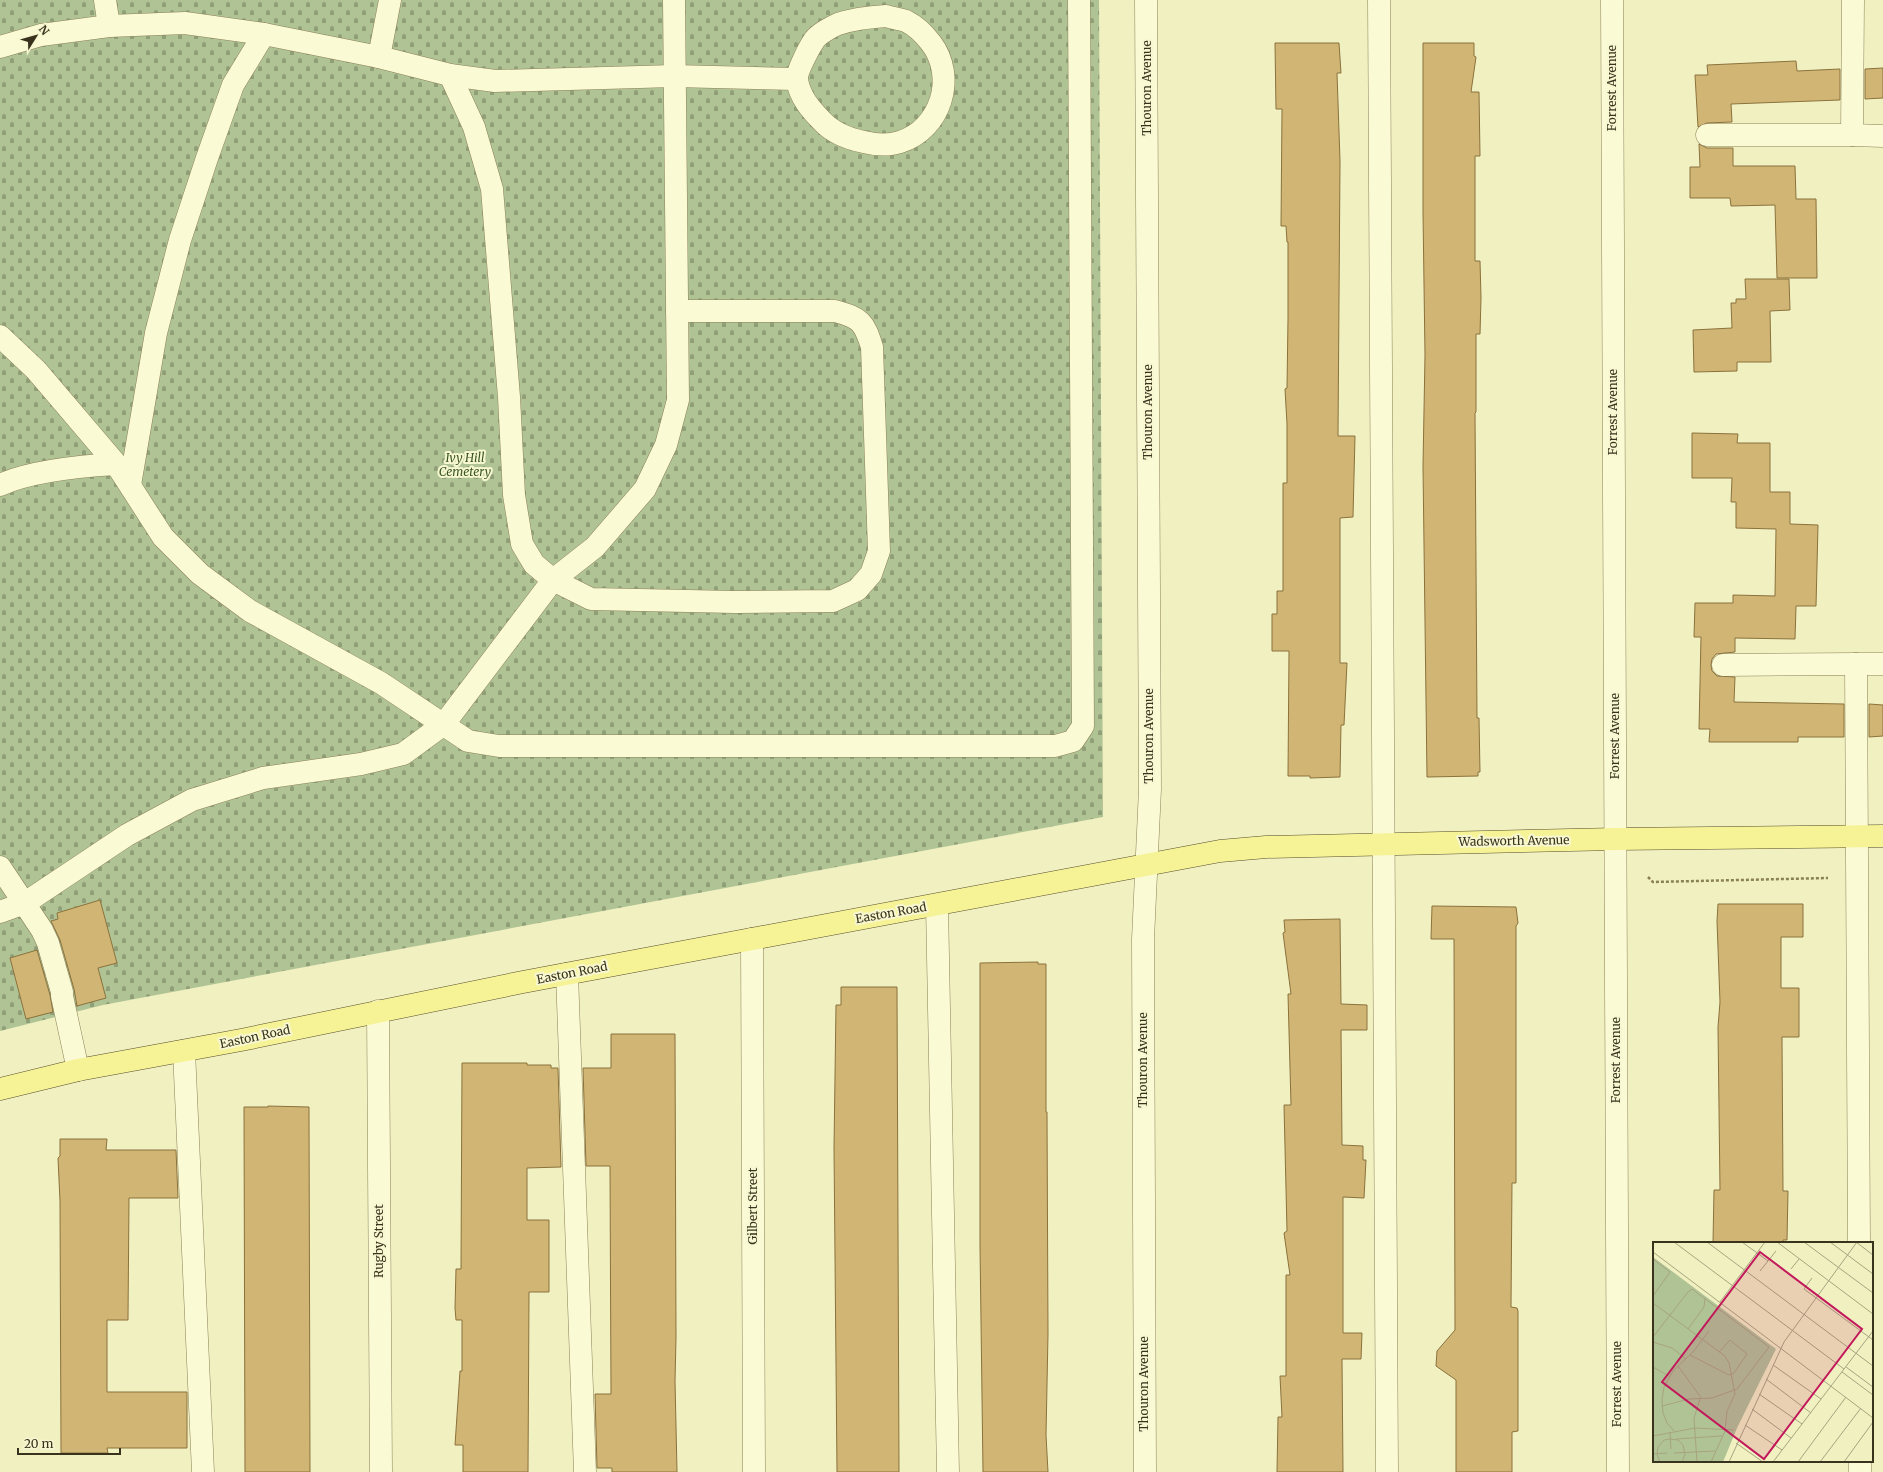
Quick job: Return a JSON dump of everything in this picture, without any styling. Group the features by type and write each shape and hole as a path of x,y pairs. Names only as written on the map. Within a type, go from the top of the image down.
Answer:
{"main road":[{"name":"Wadsworth Avenue","path":"1146,864 1235,850 1266,847 1616,839 1883,836"},
{"name":"Easton Road","path":"0,1089 78,1070 184,1051 378,1011 1146,864"}],"street":[{"path":"105,0 109,26"},
{"path":"378,56 390,0"},
{"path":"0,912 25,903 127,835 192,800 263,778 361,764 403,754 444,724 553,580 595,547 645,489 666,445 678,400 674,0"},
{"path":"0,336 36,370 116,464 163,537 200,574 250,611 381,683 468,741 499,746 1055,746 1073,741 1082,726 1079,0"},
{"name":"Thouron Avenue","path":"1145,1472 1142,939 1150,789 1146,0"},
{"path":"1379,0 1382,844 1387,1472"},
{"name":"Forrest Avenue","path":"1612,0 1618,1472"},
{"path":"1852,0 1852,135"},
{"path":"886,16 907,22 924,34 938,52 944,73 943,95 935,115 920,131 900,142 879,145 857,141 839,134 823,123 804,101 796,79 802,63 816,38 837,25 864,18 886,16"},
{"path":"0,47 41,35 109,26 185,23 264,34 378,56 450,75 495,81 674,76 796,79"},
{"path":"130,485 156,334 180,240 233,85 264,34"},
{"path":"450,75 474,127 492,189 510,397 514,495 522,544 534,564 553,580 592,599 765,602 833,601 857,590 871,574 879,551 872,347 866,328 854,316 835,311 677,312"},
{"path":"1707,135 1883,136"},
{"path":"0,485 12,480 85,466 116,464"},
{"path":"1856,664 1859,1242"},
{"path":"1723,665 1883,664"},
{"path":"0,867 25,903 48,943 62,994 78,1070"},
{"path":"937,905 948,1472"},
{"name":"Gilbert Street","path":"752,939 754,1472"},
{"path":"567,974 585,1472"},
{"name":"Rugby Street","path":"378,1011 381,1472"},
{"path":"184,1051 203,1472"}],"path":[{"path":"1648,877 1653,882 1857,878"}],"green space":[{"name":"Ivy Hill Cemetery","path":"0,0 1099,0 1103,817 103,1005 0,1031"}],"building":[{"path":"1275,43 1339,43 1341,73 1337,73 1340,161 1338,436 1355,436 1353,517 1340,518 1340,663 1347,663 1344,725 1341,725 1340,777 1310,778 1310,776 1288,776 1289,651 1272,651 1272,614 1277,614 1277,591 1283,591 1283,483 1287,483 1287,424 1285,389 1287,388 1288,319 1288,242 1286,226 1281,226 1282,109 1276,109"},
{"path":"1423,43 1474,43 1474,56 1476,57 1471,92 1479,92 1480,156 1475,156 1475,261 1480,261 1481,298 1480,334 1476,334 1475,413 1477,718 1479,718 1480,772 1478,772 1478,776 1427,777 1423,466 1425,355"},
{"path":"1796,61 1797,71 1840,69 1840,100 1731,104 1732,122 1707,123 1698,127 1695,75 1708,75 1707,65"},
{"path":"1883,68 1883,98 1865,99 1865,69"},
{"path":"1699,144 1707,148 1733,148 1733,166 1795,166 1796,199 1816,199 1817,278 1777,278 1775,205 1731,206 1730,198 1690,198 1690,167 1700,167"},
{"path":"1745,279 1789,279 1790,310 1770,311 1771,362 1737,362 1737,371 1694,372 1693,330 1732,328 1731,303 1736,303 1736,299 1746,299"},
{"path":"1692,433 1738,434 1737,443 1770,443 1770,492 1790,492 1790,524 1818,525 1816,606 1796,606 1795,639 1735,638 1735,652 1716,654 1712,659 1712,671 1717,676 1735,677 1734,702 1844,704 1844,737 1798,737 1798,742 1709,742 1710,729 1699,729 1701,637 1694,637 1695,603 1733,603 1733,595 1775,596 1776,529 1736,528 1736,502 1731,502 1732,478 1692,478"},
{"path":"1869,704 1883,705 1883,736 1869,737"},
{"path":"100,900 117,963 98,968 106,998 77,1006 74,989 60,940 51,921 58,919 57,913"},
{"path":"1718,904 1803,904 1803,937 1781,937 1781,988 1799,988 1799,1037 1782,1037 1783,1191 1788,1191 1787,1240 1783,1240 1783,1242 1713,1242 1714,1190 1720,1190 1718,1027 1720,1002 1717,921"},
{"path":"1432,906 1516,907 1518,923 1516,926 1516,1183 1512,1183 1511,1307 1517,1308 1518,1311 1518,1431 1512,1432 1512,1472 1456,1472 1456,1380 1436,1366 1437,1351 1455,1330 1454,939 1431,939"},
{"path":"1340,919 1341,1004 1367,1005 1367,1030 1341,1030 1342,1145 1363,1146 1363,1160 1366,1160 1364,1198 1343,1197 1343,1333 1362,1333 1361,1359 1342,1359 1343,1472 1277,1472 1278,1417 1282,1417 1280,1376 1286,1376 1286,1275 1290,1275 1284,1233 1287,1231 1284,1105 1291,1105 1288,994 1291,994 1283,933 1285,932 1284,920"},
{"path":"37,950 50,995 53,1012 26,1019 10,958"},
{"path":"1038,962 1038,964 1046,964 1048,1334 1046,1435 1048,1472 983,1472 980,1245 980,963"},
{"path":"841,987 897,987 899,1472 837,1472 834,1148 836,1005 841,1005"},
{"path":"611,1034 675,1034 675,1381 677,1472 612,1472 612,1468 597,1468 595,1394 611,1394 610,1166 586,1166 583,1068 611,1068"},
{"path":"462,1063 527,1063 527,1065 551,1065 551,1068 558,1068 561,1167 527,1168 527,1220 549,1220 549,1292 529,1292 528,1472 463,1472 463,1445 455,1445 460,1371 462,1371 462,1320 456,1320 455,1308 456,1269 461,1269"},
{"path":"244,1107 309,1107 310,1472 245,1472"},
{"path":"60,1139 107,1139 106,1150 176,1150 178,1198 129,1198 128,1320 107,1320 107,1392 187,1392 187,1448 107,1448 108,1453 61,1453 60,1201 58,1158 60,1156"}]}
